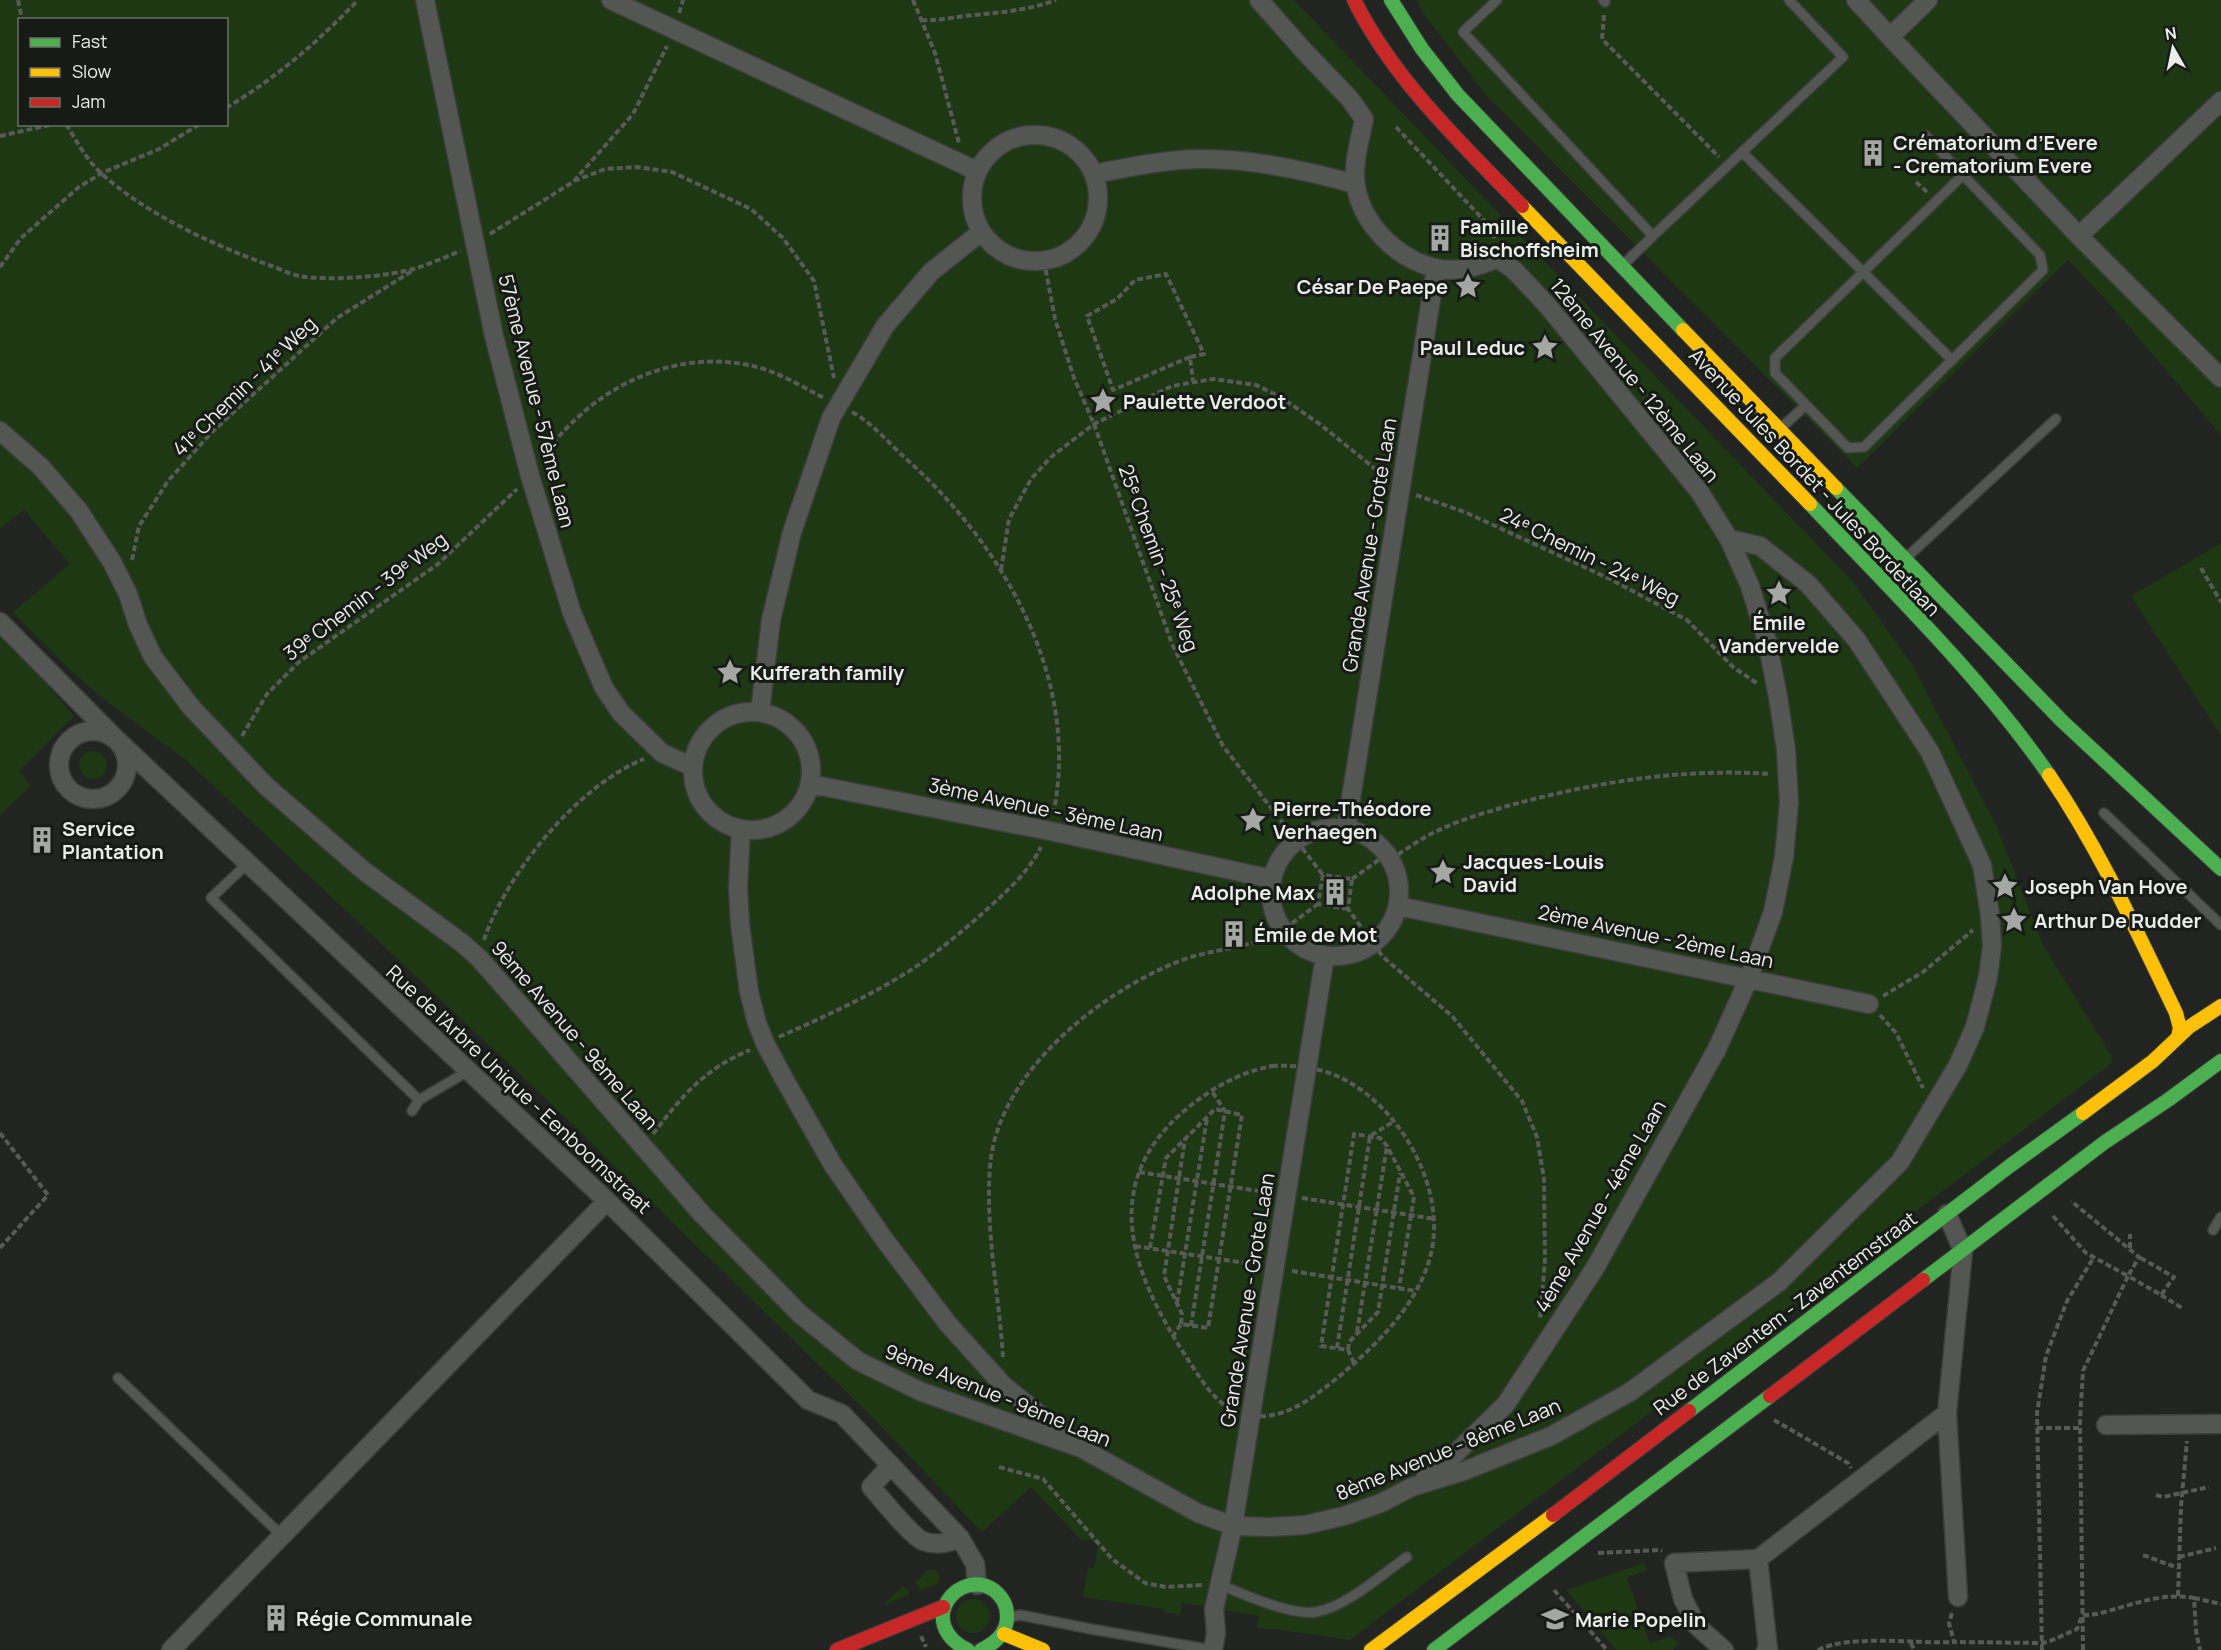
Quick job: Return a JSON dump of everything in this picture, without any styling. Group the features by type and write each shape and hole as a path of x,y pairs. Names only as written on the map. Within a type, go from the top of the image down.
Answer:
{"main road":[{"name":"Avenue Jules Bordet - Jules Bordetlaan","path":"1354,0 1364,20 1406,82 1458,140 1689,377 1910,610 1989,698 2035,756 2076,814 2176,1013 2180,1028 2178,1037"},
{"name":"Avenue Jules Bordet - Jules Bordetlaan","path":"1391,0 1422,49 1458,95 1622,267 2096,755 2221,869"},
{"name":"Rue de Zaventem - Zaventemstraat","path":"1371,1650 1534,1530 2011,1165 2116,1095 2189,1027 2221,1006"},
{"path":"1434,1650 1963,1251 2134,1117 2221,1060"},
{"path":"837,1650 943,1607 955,1591 964,1586 978,1584 994,1590 1002,1598 1008,1618 1004,1634 998,1642 981,1650"},
{"path":"943,1607 942,1625 947,1644 968,1650"},
{"path":"1004,1634 1044,1650"}],"street":[{"name":"57ème Avenue - 57ème Laan","path":"425,0 494,336 530,476 572,613 604,688 621,713 662,753 693,767"},
{"path":"611,0 970,168"},
{"path":"1259,0 1350,99 1364,119 1358,148 1355,184 1359,199 1380,234 1405,255 1436,268 1454,270 1486,263 1497,258"},
{"path":"1856,0 2079,236 2221,378"},
{"path":"1890,37 1928,0"},
{"path":"2079,236 2221,101"},
{"path":"1026,135 1047,136 1067,143 1083,157 1094,174 1098,193 1096,212 1089,230 1077,245 1061,256 1044,261 1024,261 1007,255 992,245 981,232 973,212 970,168 1006,141 1026,135"},
{"path":"1094,174 1147,163 1200,159 1312,172 1355,184"},
{"path":"760,712 771,620 792,532 831,418 885,326 931,272 981,232"},
{"name":"12ème Avenue - 12ème Laan","path":"1497,258 1514,270 1547,305 1699,491 1729,540 1750,586 1767,641 1786,750 1786,776"},
{"name":"Grande Avenue - Grote Laan","path":"1346,829 1436,268"},
{"name":"9ème Avenue - 9ème Laan","path":"0,431 41,467 79,511 112,562 128,594 138,625 153,657 191,707 266,786 364,871 462,943 478,958 702,1214 800,1314 858,1361 922,1392 1081,1448 1198,1513 1233,1526"},
{"name":"8ème Avenue - 8ème Laan","path":"1233,1526 1270,1527 1344,1516 1381,1503 1412,1487 1464,1471 1551,1436 1630,1392 1779,1282 1900,1162 1958,1065 1975,1027 1988,977 1992,946 1990,915 1982,866 1930,752 1856,639 1808,584 1760,546 1729,540"},
{"name":"Rue de l'Arbre Unique - Eenboomstraat","path":"0,622 117,740 607,1201 808,1400 842,1414 960,1538 975,1564 978,1584"},
{"path":"741,712 760,712 779,717 795,729 806,745 811,764 810,784 804,801 785,820 760,830 741,829 724,823 710,812 699,797 693,780 693,767 699,744 709,729 724,718 741,712"},
{"name":"4ème Avenue - 4ème Laan","path":"1412,1487 1451,1458 1506,1404 1595,1268 1717,1049 1749,978 1773,912 1784,857 1789,803 1786,776"},
{"name":"3ème Avenue - 3ème Laan","path":"810,784 1050,831 1272,879"},
{"path":"741,829 738,887 740,924 749,992 765,1043 833,1164 884,1239 948,1324 1004,1386 1081,1448"},
{"path":"1346,829 1369,838 1389,857 1399,882 1398,906 1389,927 1373,944 1358,952 1342,956 1325,956 1308,951 1294,942 1282,929 1274,914 1271,897 1272,879 1285,852 1297,841 1319,830 1346,829"},
{"name":"2ème Avenue - 2ème Laan","path":"1398,906 1869,1004"},
{"name":"Grande Avenue - Grote Laan","path":"1213,1650 1216,1633 1214,1609 1233,1526 1325,956"},
{"path":"171,1650 607,1201"},
{"path":"1947,1214 1963,1251 1947,1413 1958,1597"},
{"path":"1724,1650 1697,1626 1683,1599 1674,1563 1758,1559 1947,1413"},
{"path":"2106,1425 2221,1424"},
{"path":"891,1465 871,1487 918,1538 932,1544 948,1543 960,1538"},
{"path":"1758,1559 1768,1649 1766,1650"}],"lane":[{"path":"1497,0 1463,32 1653,236"},
{"path":"1622,267 1843,57 1789,0"},
{"path":"1926,136 2040,255 2043,270 1864,447 1848,448 1775,373 1775,358 1963,175"},
{"path":"1742,152 1952,360"},
{"path":"1780,429 1806,405"},
{"path":"1905,560 2056,419"},
{"path":"2104,813 2221,925"},
{"path":"247,864 211,898 419,1100"},
{"path":"412,1111 419,1100 468,1071"},
{"path":"2213,1230 2221,1217"},
{"path":"118,1378 281,1535"},
{"path":"1219,1584 1254,1600 1303,1612 1317,1612 1345,1601 1407,1557"},
{"path":"1008,1618 1020,1615 1213,1650"}],"path":[{"path":"18,0 22,18"},
{"path":"228,107 258,89 308,50 358,0"},
{"path":"573,182 633,114 675,30 683,0"},
{"path":"913,0 935,53 970,168"},
{"path":"921,20 941,21 961,16 996,14 1056,0"},
{"path":"1604,1 1602,39 1728,166"},
{"path":"0,136 45,126"},
{"path":"67,126 84,155 102,173 132,196 184,228 240,255 299,276 346,278 415,269 476,243 573,182 604,169 637,167 672,172 751,209 783,238 814,281 825,326 838,405"},
{"path":"0,267 21,238 79,187 102,173 159,149 197,126"},
{"path":"1396,127 1492,230 1497,258"},
{"path":"1916,182 1927,193"},
{"name":"25ᵉ Chemin - 25ᵉ Weg","path":"1044,261 1055,319 1074,378 1094,424 1172,644 1223,746 1323,874"},
{"name":"41ᵉ Chemin - 41ᵉ Weg","path":"131,564 139,526 168,481 212,432 337,318 415,269"},
{"path":"1166,274 1204,354 1190,357 1113,390 1087,316 1117,298 1135,280 1166,274"},
{"path":"1190,357 1193,381"},
{"name":"39ᵉ Chemin - 39ᵉ Weg","path":"233,753 267,694 299,662 438,564 530,476 549,448 593,402 648,372 695,361 720,361 759,367 856,414 932,481 964,517 1001,571 1019,603 1043,658 1053,694 1060,751 1059,783 1050,831 1035,859 1010,889 963,930 903,975 860,1000 739,1054 707,1073 681,1098 643,1146"},
{"name":"24ᵉ Chemin - 24ᵉ Weg","path":"1001,571 1009,519 1031,479 1051,457 1094,424 1153,394 1193,381 1232,380 1256,385 1282,398 1321,425 1400,489 1467,513 1610,579 1687,620 1732,668 1778,697"},
{"path":"2201,568 2221,602"},
{"path":"478,958 508,891 529,858 556,824 611,777 634,763 662,753"},
{"path":"1318,904 1323,874 1352,879 1431,834 1460,822 1553,794 1677,774 1732,772 1786,776"},
{"path":"1352,879 1348,909 1373,944 1390,963 1452,1016 1522,1101 1537,1137 1544,1179 1545,1260 1540,1317 1542,1347"},
{"path":"1004,1386 990,1220 990,1166 996,1134 1010,1102 1029,1073 1052,1047 1085,1016 1118,992 1158,970 1190,958 1263,939 1318,904 1348,909"},
{"path":"1930,1112 1918,1076 1896,1033 1869,1004 1923,972 1990,915"},
{"path":"1307,1067 1337,1076 1361,1090 1404,1135 1426,1178 1432,1202 1436,1226 1433,1246 1420,1284 1408,1304 1389,1330 1354,1363 1302,1404 1282,1413 1251,1417 1231,1409 1212,1394 1173,1336 1151,1295 1138,1259 1131,1226 1132,1202 1138,1172 1157,1137 1172,1121 1211,1090 1242,1074 1261,1068 1307,1067"},
{"path":"1191,1326 1225,1111 1211,1090"},
{"path":"1150,1248 1166,1158 1215,1109 1242,1115 1208,1328 1181,1324"},
{"path":"1177,1304 1207,1118"},
{"path":"1337,1348 1370,1136 1393,1122"},
{"path":"0,1133 48,1195 0,1248"},
{"path":"1348,1350 1321,1346 1354,1134 1380,1138 1387,1146 1414,1197 1399,1288"},
{"path":"1173,1336 1181,1324 1182,1314 1164,1276 1185,1138"},
{"path":"1357,1334 1387,1146"},
{"path":"1354,1363 1348,1350 1349,1342 1378,1312 1401,1172"},
{"path":"2071,1202 2139,1257 2174,1277 2161,1295"},
{"path":"2053,1216 2086,1253 2182,1308"},
{"path":"2130,1234 2130,1249"},
{"path":"2042,1650 2037,1413 2046,1356 2067,1301 2094,1257"},
{"path":"2083,1650 2080,1421 2083,1371 2139,1257"},
{"path":"1769,1418 1848,1463 1859,1481"},
{"path":"2080,1421 2086,1419"},
{"path":"2178,1596 2182,1493 2188,1424"},
{"path":"2037,1428 2081,1428"},
{"path":"2081,1435 2088,1435"},
{"path":"999,1467 1043,1479 1112,1559 1145,1583 1166,1587 1219,1584"},
{"path":"2156,1495 2163,1497 2209,1487"},
{"path":"2179,1557 2216,1548"},
{"path":"1597,1553 1660,1550"},
{"path":"2143,1555 2178,1568"},
{"path":"1554,1590 1607,1650"},
{"path":"1818,1650 1830,1644 1856,1641 2042,1643 2077,1629 2082,1616 2090,1613 2099,1614 2143,1600 2178,1596 2221,1604"},
{"path":"1954,1642 1949,1623 1958,1597"},
{"path":"2194,1598 2200,1650"},
{"path":"1911,1643 1914,1650"}],"green space":[{"path":"0,0 1294,0 1853,582 1913,666 1997,827 2043,945 2111,1055 2112,1063 1350,1640 1257,1628 1259,1616 1182,1603 1180,1615 1164,1612 1163,1609 1083,1597 1088,1568 1094,1568 1098,1546 1089,1539 1082,1541 1031,1487 982,1532 870,1415 546,1099 187,761 102,698 67,667 13,612 70,564 24,510 0,529"},
{"path":"1417,0 2221,0 2221,435 2108,302 2068,260 1857,468 1486,95 1423,13"},
{"path":"2221,543 2221,736 2131,596"},
{"path":"0,629 74,716 19,771 31,786 0,815"},
{"path":"93,751 103,755 107,765 103,775 93,779 83,775 79,765 83,755"},
{"path":"1644,1563 1647,1570 1627,1578 1650,1643 1670,1636 1679,1643 1673,1650 1616,1650 1566,1590"},
{"path":"928,1570 935,1570 940,1580 935,1585 921,1590 915,1583"},
{"path":"903,1586 909,1595 883,1605"},
{"path":"973,1599 985,1604 990,1616 985,1628 973,1633 961,1628 956,1616 961,1604"}],"traffic: fast":[{"path":"1391,0 1422,49 1458,95 1683,330"},
{"path":"1836,488 2062,721 2221,869"},
{"path":"1810,504 1965,669 2023,739 2049,775"},
{"path":"1923,1280 2105,1142 2221,1061"},
{"path":"1689,1411 2011,1165 2083,1113"},
{"path":"1434,1650 1770,1396"},
{"path":"968,1650 952,1639 944,1626 943,1613 948,1601 957,1591 968,1585 982,1585 1000,1596 1005,1605 1007,1621 1000,1637 981,1650"}],"traffic: slow":[{"path":"1522,206 1810,504"},
{"path":"1683,330 1836,488"},
{"path":"2049,775 2085,832 2132,922 2176,1013 2180,1028 2178,1037"},
{"path":"2083,1113 2153,1061 2189,1027 2221,1006"},
{"path":"1371,1650 1553,1515"},
{"path":"1004,1634 1043,1650"}],"traffic: jam":[{"path":"1354,0 1388,57 1408,83 1452,134 1522,206"},
{"path":"1770,1396 1923,1280"},
{"path":"1553,1515 1689,1411"},
{"path":"837,1650 943,1607"}],"place":[{"name":"Crématorium d’Evere - Crematorium Evere","path":"1873,153"},
{"name":"Famille Bischoffsheim","path":"1440,238"},
{"name":"César De Paepe","path":"1468,286"},
{"name":"Paul Leduc","path":"1545,347"},
{"name":"Paulette Verdoot","path":"1103,401"},
{"name":"Émile Vandervelde","path":"1779,593"},
{"name":"Kufferath family","path":"730,672"},
{"name":"Pierre-Théodore Verhaegen","path":"1253,820"},
{"name":"Service Plantation","path":"42,840"},
{"name":"Jacques-Louis David","path":"1443,872"},
{"name":"Joseph Van Hove","path":"2005,886"},
{"name":"Adolphe Max","path":"1335,892"},
{"name":"Arthur De Rudder","path":"2014,920"},
{"name":"Émile de Mot","path":"1234,934"},
{"name":"Régie Communale","path":"276,1618"},
{"name":"Marie Popelin","path":"1555,1619"}]}
